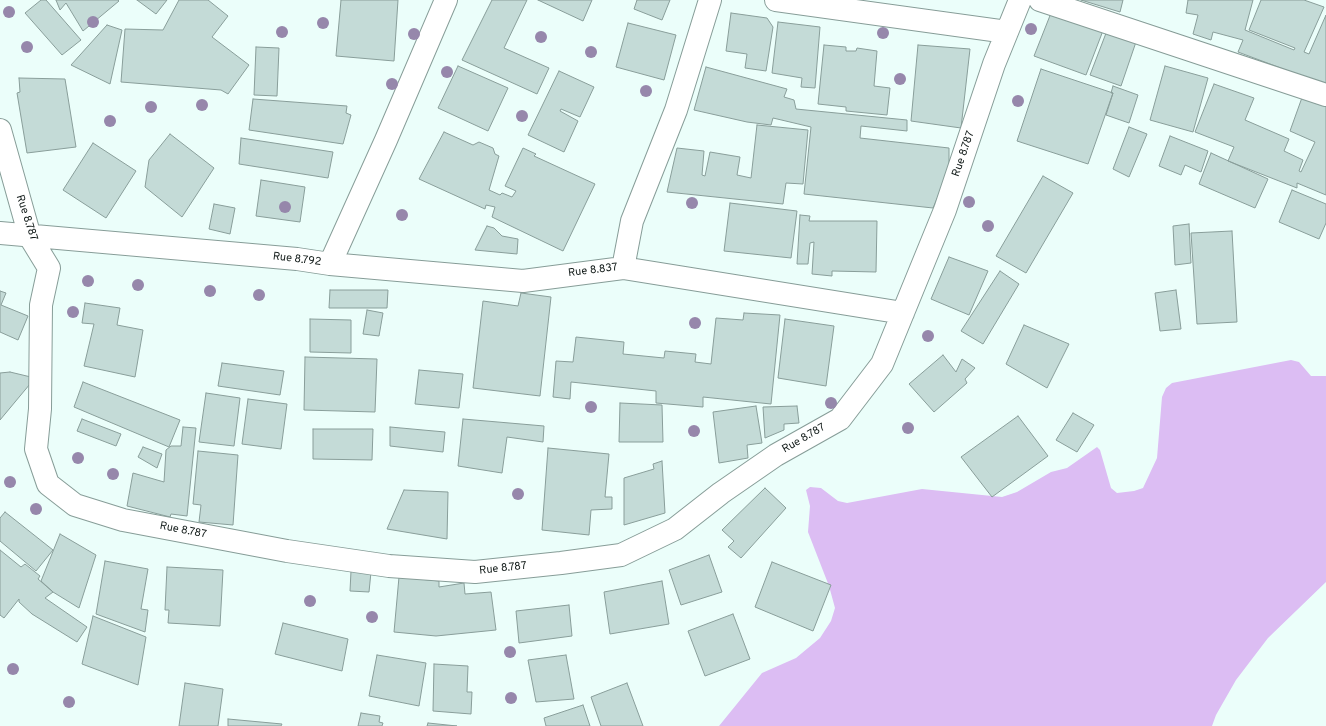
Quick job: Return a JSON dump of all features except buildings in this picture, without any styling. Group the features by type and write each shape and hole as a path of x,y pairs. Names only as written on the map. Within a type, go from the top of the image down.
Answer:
{"street":[{"name":"Rue 8.792","path":"0,233 297,259 330,264 386,140 446,0"},
{"name":"Rue 8.837","path":"330,264 523,280 624,268 632,221 676,110 710,0"},
{"path":"776,0 1007,32"},
{"name":"Rue 8.787","path":"0,130 30,236 49,268 41,305 40,409 36,449 48,484 75,505 122,520 287,551 389,566 475,572 561,563 620,554 675,529 720,493 776,455 840,419 882,364 945,210 1007,32 1020,0"},
{"path":"1040,0 1326,95"},
{"path":"624,268 903,313"}],"shaded area":[{"path":"1291,360 1299,362 1311,376 1326,376 1326,582 1268,638 1236,680 1216,715 1212,726 719,726 762,673 796,658 820,638 831,621 835,608 829,586 808,532 810,506 806,490 810,487 821,488 838,501 847,503 922,489 1002,497 1017,492 1051,472 1067,468 1097,447 1100,450 1111,488 1117,493 1134,491 1143,488 1157,458 1162,397 1166,388 1172,383"}]}
